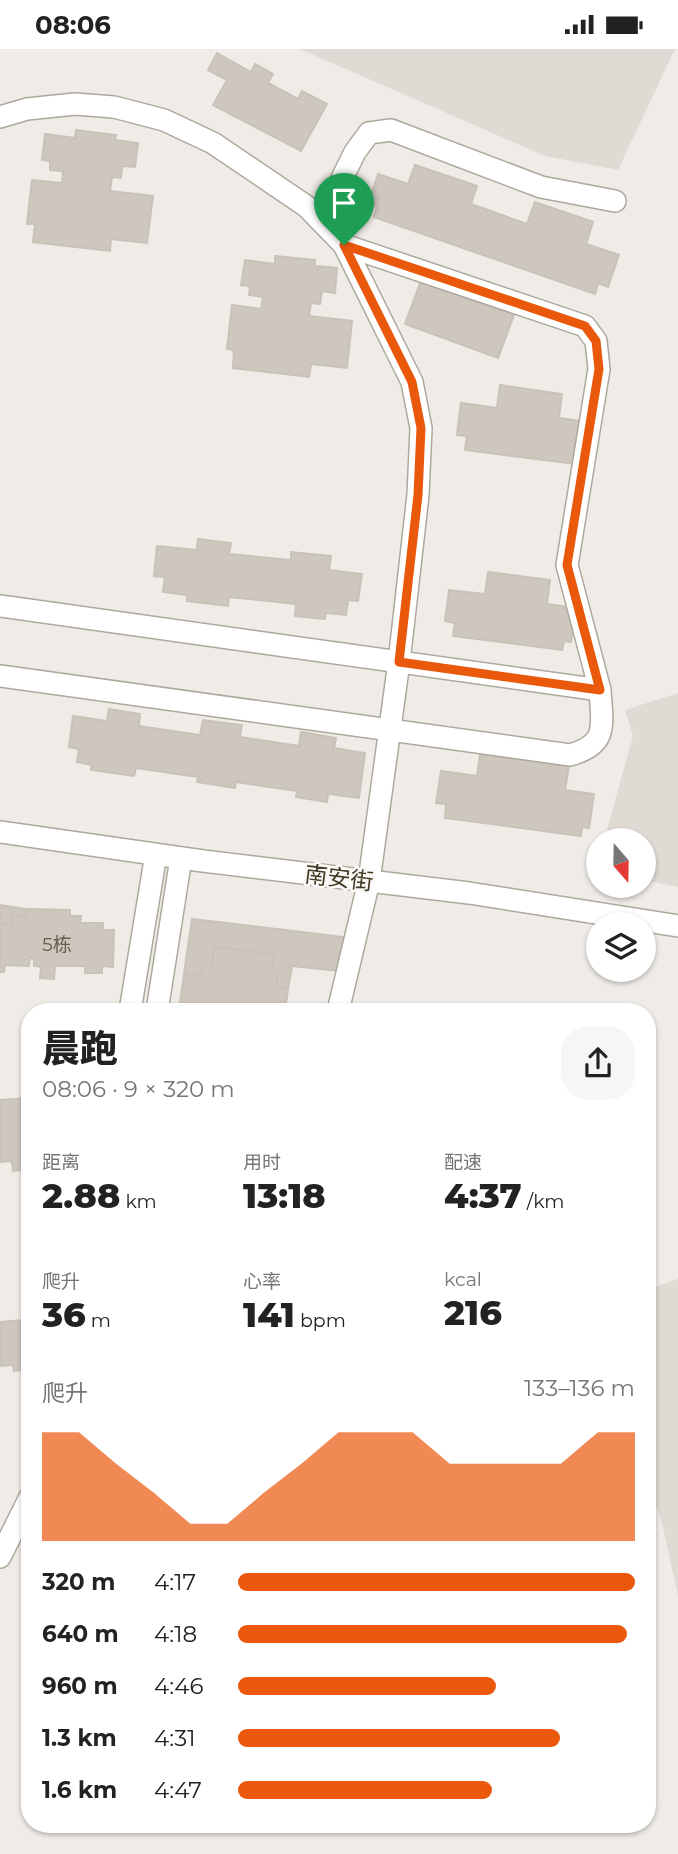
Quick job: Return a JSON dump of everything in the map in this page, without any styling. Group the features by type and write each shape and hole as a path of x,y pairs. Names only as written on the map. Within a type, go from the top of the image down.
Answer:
{"street":[{"path":"0,117 27,109 75,104 114,107 164,120 213,143 306,206 344,245 412,382 421,428 418,495 399,662 369,881 340,1003"},
{"path":"321,221 355,152 369,133 391,130 541,187 615,201"},
{"path":"0,676 570,755 586,750 598,740 602,720 600,690 567,565 599,369 596,341 585,326 344,245"},
{"path":"0,606 600,690"},
{"name":"南安街","path":"0,832 181,858 469,893 678,926"},
{"path":"131,1003 156,854"},
{"path":"158,1003 181,858"},
{"path":"0,1557 21,1515"}],"shaded area":[{"path":"300,49 675,49 618,170 545,156"},
{"path":"678,693 678,887 656,882 656,828 607,828 633,736 625,710"},
{"path":"678,1279 678,1595 656,1506 656,1286"}],"building":[{"path":"217,53 251,72 255,64 273,74 268,83 298,99 302,91 327,104 301,151 213,105 227,80 208,70"},
{"path":"76,130 116,135 115,140 138,143 135,167 122,166 121,178 112,177 110,191 153,196 147,243 111,239 110,251 33,242 35,224 27,224 32,180 62,183 63,171 50,170 50,161 42,160 45,134 75,138"},
{"path":"415,165 477,186 471,204 527,224 535,202 593,222 586,244 619,255 608,287 598,283 595,294 374,217 377,207 368,204 378,174 408,184"},
{"path":"275,256 315,260 315,266 337,268 335,293 322,291 320,304 311,303 309,316 352,321 347,368 311,364 309,377 233,368 234,350 227,349 232,305 261,309 263,297 249,295 250,286 241,285 245,260 275,264"},
{"path":"422,278 515,312 498,358 405,324"},
{"path":"500,385 562,394 559,418 588,422 575,464 465,450 467,436 457,435 461,403 497,408"},
{"path":"198,539 231,543 229,554 291,560 291,552 331,556 329,570 362,574 358,601 348,600 346,615 326,613 325,619 295,616 296,604 229,597 228,606 187,601 187,595 163,592 165,577 154,576 157,546 197,550"},
{"path":"488,572 550,580 547,604 576,608 571,642 564,641 562,650 453,636 455,623 445,621 449,590 485,594"},
{"path":"109,709 140,714 139,726 200,735 203,720 242,725 240,737 299,746 301,732 336,738 334,748 365,753 359,798 328,794 327,802 296,797 297,791 236,782 235,788 197,782 198,777 136,768 134,776 91,770 92,765 77,762 79,749 69,747 73,716 107,721"},
{"path":"480,754 569,766 565,790 594,794 589,828 582,827 581,836 445,818 446,804 436,803 441,771 477,776"},
{"path":"0,905 26,909 26,917 12,916 12,924 0,924"},
{"path":"26,909 70,910 70,916 81,916 80,923 103,923 103,930 114,930 113,967 102,966 102,973 85,973 85,966 55,966 54,979 40,978 41,967 34,966 34,958 30,958 29,966 5,965 4,972 0,972 0,924 12,924 12,916 26,917"},
{"path":"192,919 344,937 338,971 292,966 288,989 276,987 278,974 272,972 274,954 214,947 212,965 203,964 201,976 184,974"},
{"path":"214,947 274,954 272,972 278,974 276,987 288,989 286,1003 180,1003 184,974 201,976 203,964 212,965"},
{"path":"21,1099 21,1170 13,1171 12,1161 0,1162 0,1100"},
{"path":"21,1320 21,1370 14,1371 13,1365 0,1366 0,1322"}],"route":[{"path":"344,245 585,326 596,341 599,369 567,565 600,690 399,662 418,495 421,428 412,382 344,245"}]}
